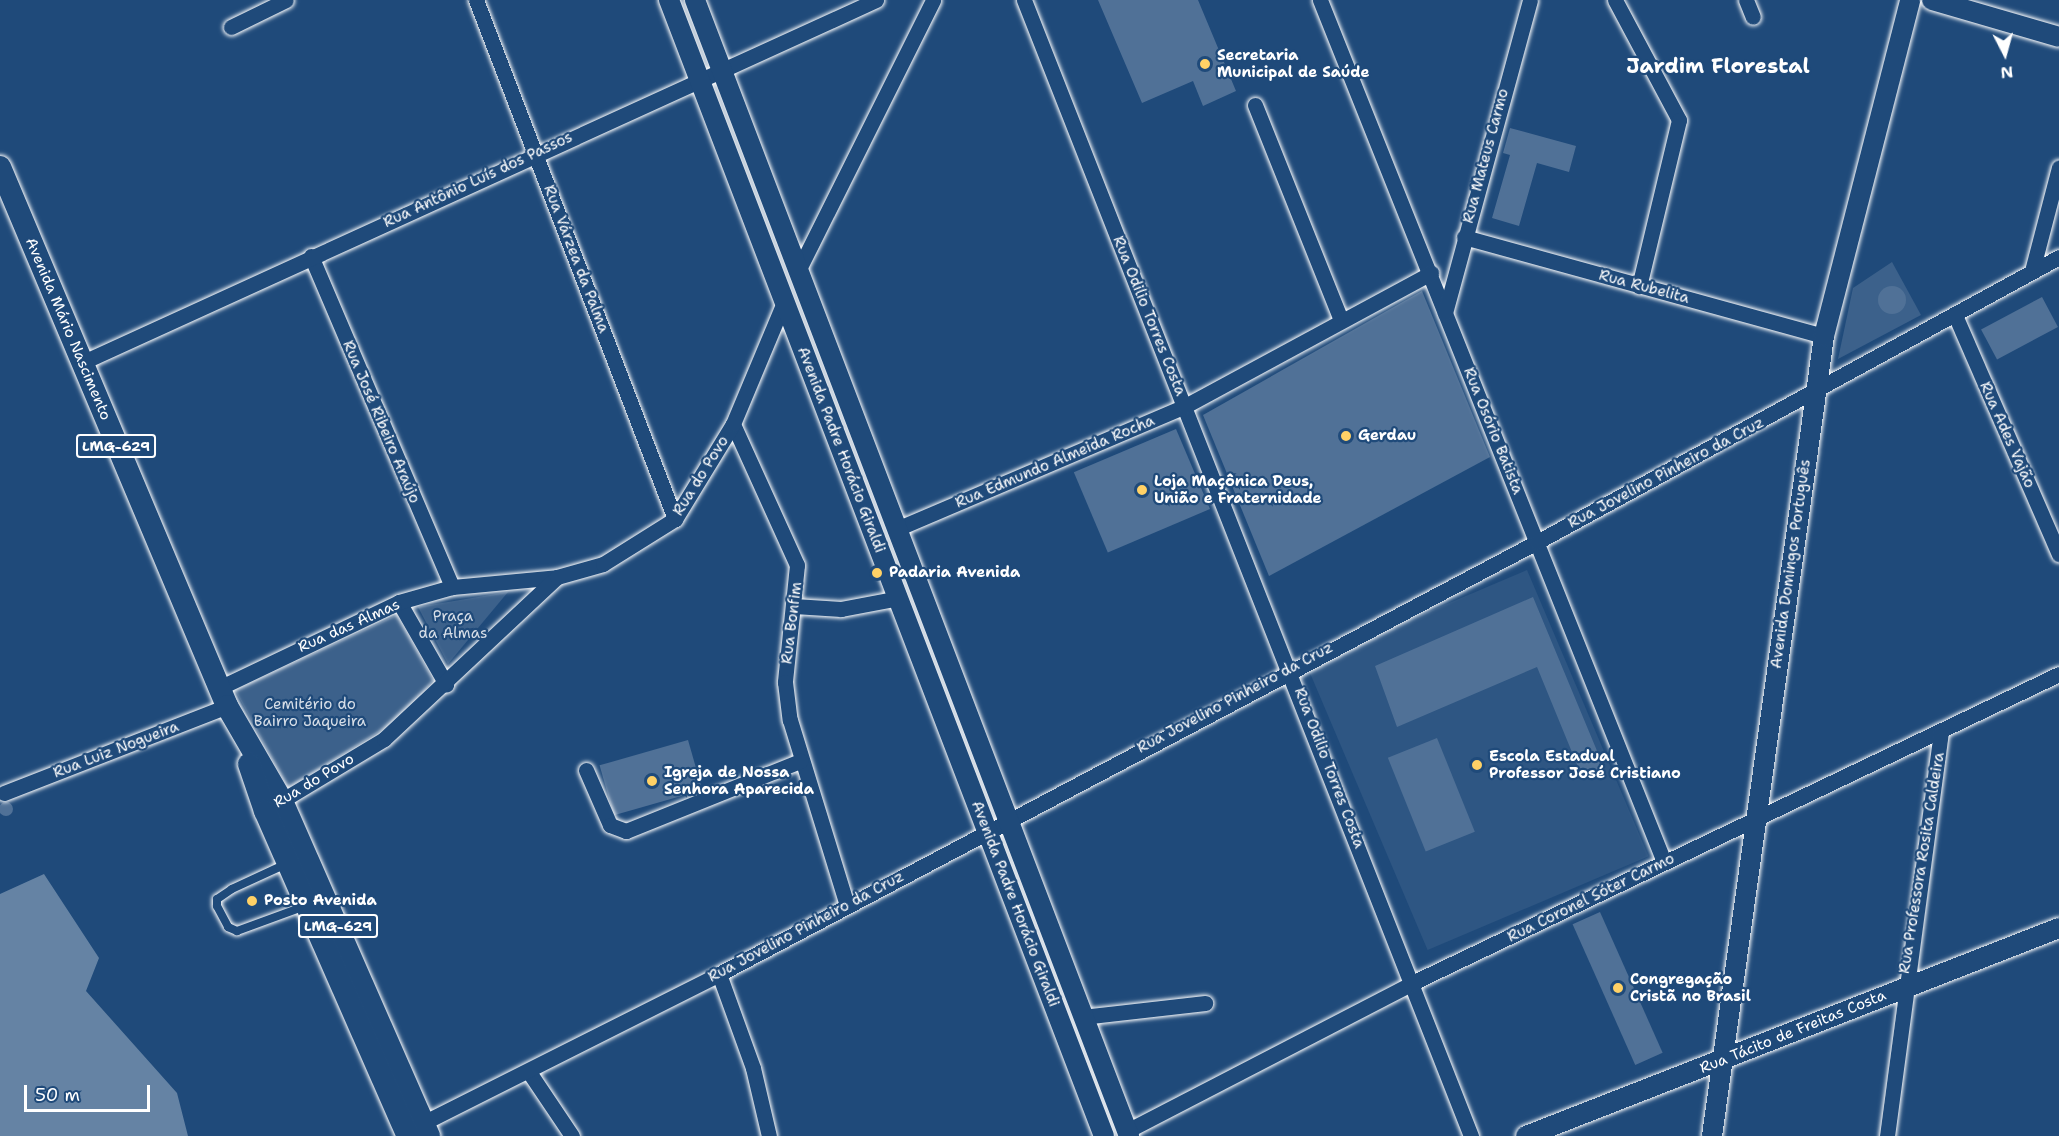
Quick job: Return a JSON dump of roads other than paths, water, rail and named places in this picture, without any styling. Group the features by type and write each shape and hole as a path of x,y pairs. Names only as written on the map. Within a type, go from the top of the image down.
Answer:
{"main road":[{"name":"Avenida Mário Nascimento","path":"0,167 227,706 417,1131"},
{"name":"Avenida Mário Nascimento","path":"273,806 288,863 307,906 417,1131"}],"street":[{"path":"231,27 286,0"},
{"name":"Rua Várzea da Palma","path":"476,0 675,519"},
{"name":"Avenida Padre Horácio Giraldi","path":"669,0 1104,1136"},
{"name":"Avenida Padre Horácio Giraldi","path":"696,0 801,265 1082,1017 1128,1133"},
{"name":"Rua Antônio Luís dos Passos","path":"81,363 699,78 876,0"},
{"path":"801,265 933,0"},
{"name":"Rua Odilio Torres Costa","path":"1024,0 1291,668 1470,1136"},
{"name":"Rua Mateus Carmo","path":"1445,313 1530,0"},
{"path":"1615,0 1679,120 1639,286"},
{"path":"1746,0 1753,17"},
{"name":"Avenida Domingos Português","path":"1712,1136 1824,336 1910,0"},
{"path":"1932,0 2059,37"},
{"name":"Rua Osório Batista","path":"1325,4 1445,313 1664,862"},
{"path":"1255,105 1341,320"},
{"path":"2032,271 2059,167"},
{"name":"Rua Rubelita","path":"1464,237 1824,336"},
{"name":"Rua José Ribeiro Araújo","path":"311,256 452,587"},
{"name":"Rua Jovelino Pinheiro da Cruz","path":"417,1131 719,974 1291,668 1537,542 1815,394 2059,257"},
{"name":"Rua Edmundo Almeida Rocha","path":"899,528 1185,406 1431,273"},
{"name":"Rua do Povo","path":"273,806 384,739 446,684 557,577 603,564 675,519 734,424 784,302"},
{"name":"Rua Ades Vajão","path":"1955,315 2059,554"},
{"name":"Rua Bonfim","path":"734,424 797,565 785,682 800,761 847,904"},
{"name":"Rua das Almas","path":"227,706 399,602 452,587 557,577"},
{"path":"794,606 841,609 899,598"},
{"path":"399,602 446,684"},
{"name":"Rua Coronel Sóter Carmo","path":"1128,1133 1412,983 1941,733 2059,674"},
{"name":"Rua Luiz Nogueira","path":"4,793 227,706"},
{"name":"Rua Professora Rosita Caldeira","path":"1887,1136 1903,989 1941,733"},
{"path":"586,770 610,825 626,831 800,761"},
{"name":"Rua Tácito de Freitas Costa","path":"1526,1136 2059,928"},
{"path":"719,974 753,1068 769,1136"},
{"path":"1082,1017 1205,1002"},
{"path":"529,1072 572,1136"}],"lane":[{"path":"288,863 217,899 224,921 232,930 244,930 307,906"}],"place":[{"name":"Secretaria Municipal de Saúde","path":"1205,64"},
{"name":"Gerdau","path":"1346,436"},
{"name":"Loja Maçônica Deus, União e Fraternidade","path":"1142,490"},
{"name":"Padaria Avenida","path":"877,573"},
{"name":"Escola Estadual Professor José Cristiano","path":"1477,765"},
{"name":"Igreja de Nossa Senhora Aparecida","path":"652,781"},
{"name":"Posto Avenida","path":"252,901"},
{"name":"Congregação Cristã no Brasil","path":"1618,988"}],"district":[{"name":"Jardim Florestal","path":"1718,66"}],"park label":[{"name":"Praça da Almas","path":"453,624"},
{"name":"Cemitério do Bairro Jaqueira","path":"310,712"}]}
